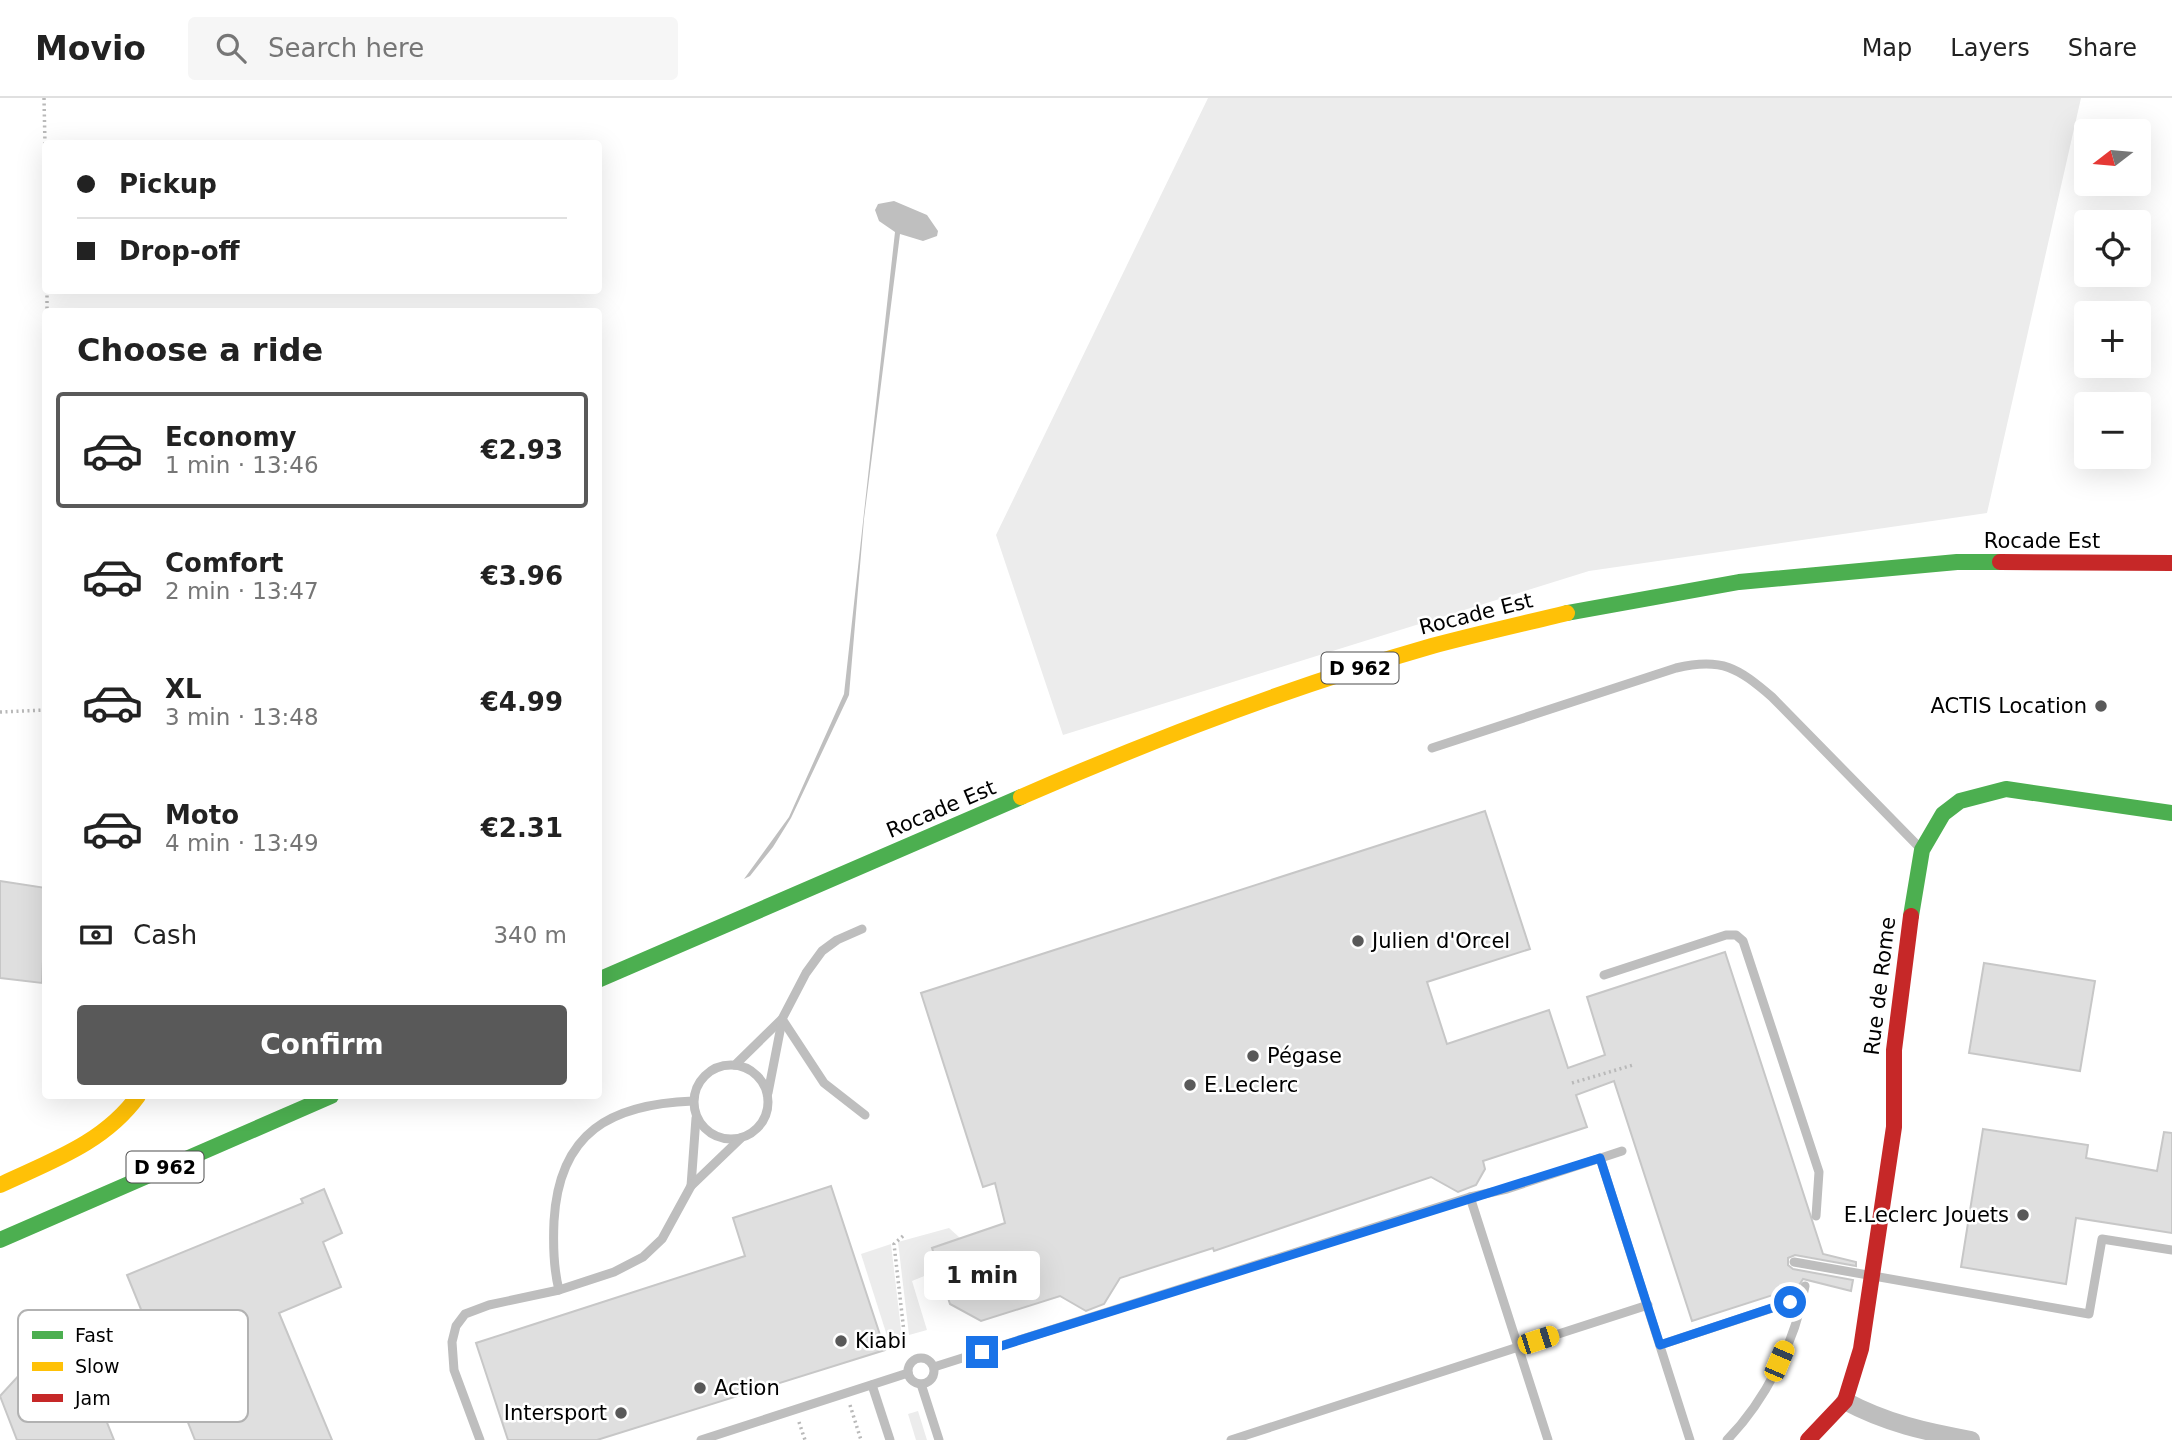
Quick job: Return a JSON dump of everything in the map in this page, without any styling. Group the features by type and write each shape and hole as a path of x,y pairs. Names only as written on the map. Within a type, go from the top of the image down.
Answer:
{"main road":[{"name":"Rocade Est","path":"602,978 1086,769 1316,682 1433,646 1587,608 1739,582 1957,562 2172,564"},
{"name":"Rue de Rome","path":"1808,1440 1845,1401 1861,1349 1874,1278 1894,1127 1897,1025 1922,850 1943,814 1960,802 2006,789 2172,813"},
{"path":"0,1185 86,1142 121,1119 136,1099"},
{"name":"D 962","path":"0,1240 324,1099"}],"street":[{"path":"1845,1401 1871,1415 1908,1428 1971,1440"}],"lane":[{"path":"1432,748 1676,668 1709,662 1724,664 1746,675 1772,697 1922,850"},
{"path":"691,1186 741,1138 762,1123 782,1019 806,973 822,951 837,940 862,929"},
{"path":"1604,975 1726,934 1736,935 1743,941 1819,1172 1816,1216"},
{"path":"735,1065 782,1019"},
{"path":"782,1019 824,1083 865,1115"},
{"path":"480,1440 454,1370 452,1342 456,1326 465,1314 489,1305 559,1290 614,1272 643,1257 662,1239 676,1219 691,1186 696,1117 693,1101 699,1082 706,1074 724,1065 735,1065 753,1072 760,1079 768,1097"},
{"path":"559,1290 553,1241 557,1186 577,1144 596,1128 626,1110 651,1103 693,1101"},
{"path":"696,1117 710,1133 720,1138 741,1138"},
{"path":"934,1367 1622,1151"},
{"path":"1600,1158 1690,1440"},
{"path":"1470,1197 1548,1440"},
{"path":"1794,1262 2089,1314 2102,1239 2172,1250"},
{"path":"1727,1440 1758,1401 1779,1361 1805,1286"},
{"path":"1660,1345 1803,1298"},
{"path":"1231,1440 1648,1305"},
{"path":"925,1358 934,1367 932,1380 921,1384 913,1381 908,1373 910,1365 916,1359 925,1358"},
{"path":"701,1440 908,1373"},
{"path":"921,1384 939,1440"},
{"path":"872,1385 890,1440"}],"path":[{"path":"44,98 45,140"},
{"path":"0,712 42,710"},
{"path":"1572,1083 1633,1065"},
{"path":"903,1236 894,1244 905,1341"},
{"path":"846,1393 861,1440"}],"shaded area":[{"path":"1208,98 2081,98 2076,119 2074,119 2074,129 1987,513 1589,571 1063,735 996,535"},
{"path":"894,201 927,215 938,231 937,236 923,241 900,234 864,519 849,695 791,818 773,847 750,876 744,879 789,817 844,694 895,232 879,221 875,210 878,204"},
{"path":"949,1228 960,1238 932,1248 939,1270 912,1281 927,1330 909,1335 898,1242"},
{"path":"891,1244 902,1338 889,1342 861,1254"},
{"path":"918,1411 927,1440 916,1440 908,1414"}],"building":[{"name":"Pégase","path":"1485,811 1530,949 1427,982 1447,1044 1549,1010 1568,1068 1605,1055 1587,997 1725,952 1823,1254 1856,1262 1856,1266 1795,1255 1788,1258 1788,1265 1793,1269 1853,1280 1851,1291 1803,1279 1798,1287 1692,1321 1614,1081 1576,1095 1587,1127 1483,1161 1485,1169 1476,1185 1458,1192 1431,1177 1214,1251 1213,1248 1120,1278 1104,1304 1086,1311 1060,1296 981,1321 950,1304 932,1248 1005,1223 995,1183 983,1187 921,993"},
{"path":"0,881 42,887 42,983 0,978"},
{"path":"1984,963 2095,981 2080,1071 1969,1053"},
{"path":"1983,1129 2088,1145 2086,1158 2157,1171 2164,1132 2172,1133 2172,1233 2076,1218 2066,1284 1961,1267"},
{"path":"831,1186 885,1350 597,1440 508,1440 476,1343 745,1256 733,1218"},
{"path":"324,1189 342,1233 323,1242 341,1287 279,1313 332,1440 195,1440 188,1422 248,1422 248,1310 141,1310 127,1275 303,1203 301,1199"},
{"path":"18,1376 18,1422 107,1422 114,1440 17,1440 0,1396"}],"traffic: fast":[{"path":"1567,613 1739,582 1957,562 2000,562"},
{"path":"1911,916 1922,850 1943,814 1960,801 2006,789 2172,813"},
{"path":"602,978 1021,797"},
{"path":"0,1240 324,1099"}],"traffic: slow":[{"path":"1021,797 1173,734 1327,678 1432,646 1567,613"},
{"path":"0,1185 57,1159 93,1138 135,1099"}],"traffic: jam":[{"path":"2000,562 2172,563"},
{"path":"1808,1440 1845,1401 1861,1349 1894,1127 1894,1050 1911,916"}],"place":[{"name":"ACTIS Location","path":"2101,706"},
{"name":"Julien d'Orcel","path":"1358,941"},
{"name":"Pégase","path":"1253,1056"},
{"name":"E.Leclerc","path":"1190,1085"},
{"name":"E.Leclerc Jouets","path":"2023,1215"},
{"name":"Kiabi","path":"841,1341"},
{"name":"Action","path":"700,1388"},
{"name":"Intersport","path":"621,1413"}],"route":[{"path":"982,1352 1600,1158 1660,1345 1790,1302"}]}
